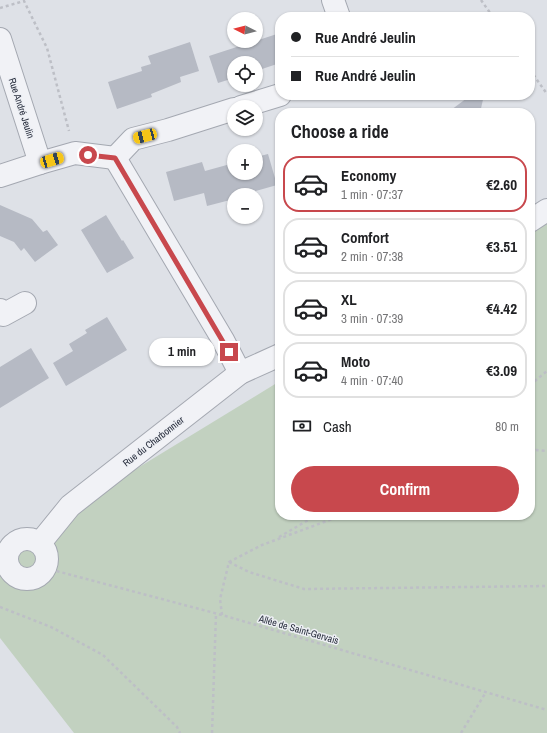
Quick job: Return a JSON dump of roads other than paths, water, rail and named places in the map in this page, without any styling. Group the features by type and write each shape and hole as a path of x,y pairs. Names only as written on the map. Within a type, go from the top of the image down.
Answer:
{"street":[{"path":"332,0 337,12"},
{"name":"Rue André Jeulin","path":"0,39 40,163"},
{"path":"263,100 275,97"},
{"path":"115,158 133,139 168,130 227,111"},
{"path":"0,176 75,153 115,158"},
{"path":"115,158 223,340 240,373"},
{"path":"535,218 547,210"},
{"path":"0,310 3,315 25,303"},
{"name":"Rue du Charbonnier","path":"40,544 70,506 240,373 275,357"},
{"path":"24,539 32,540 40,544 47,554 47,561 45,568 33,579 17,577 4,564 11,548 17,542 24,539"}]}
